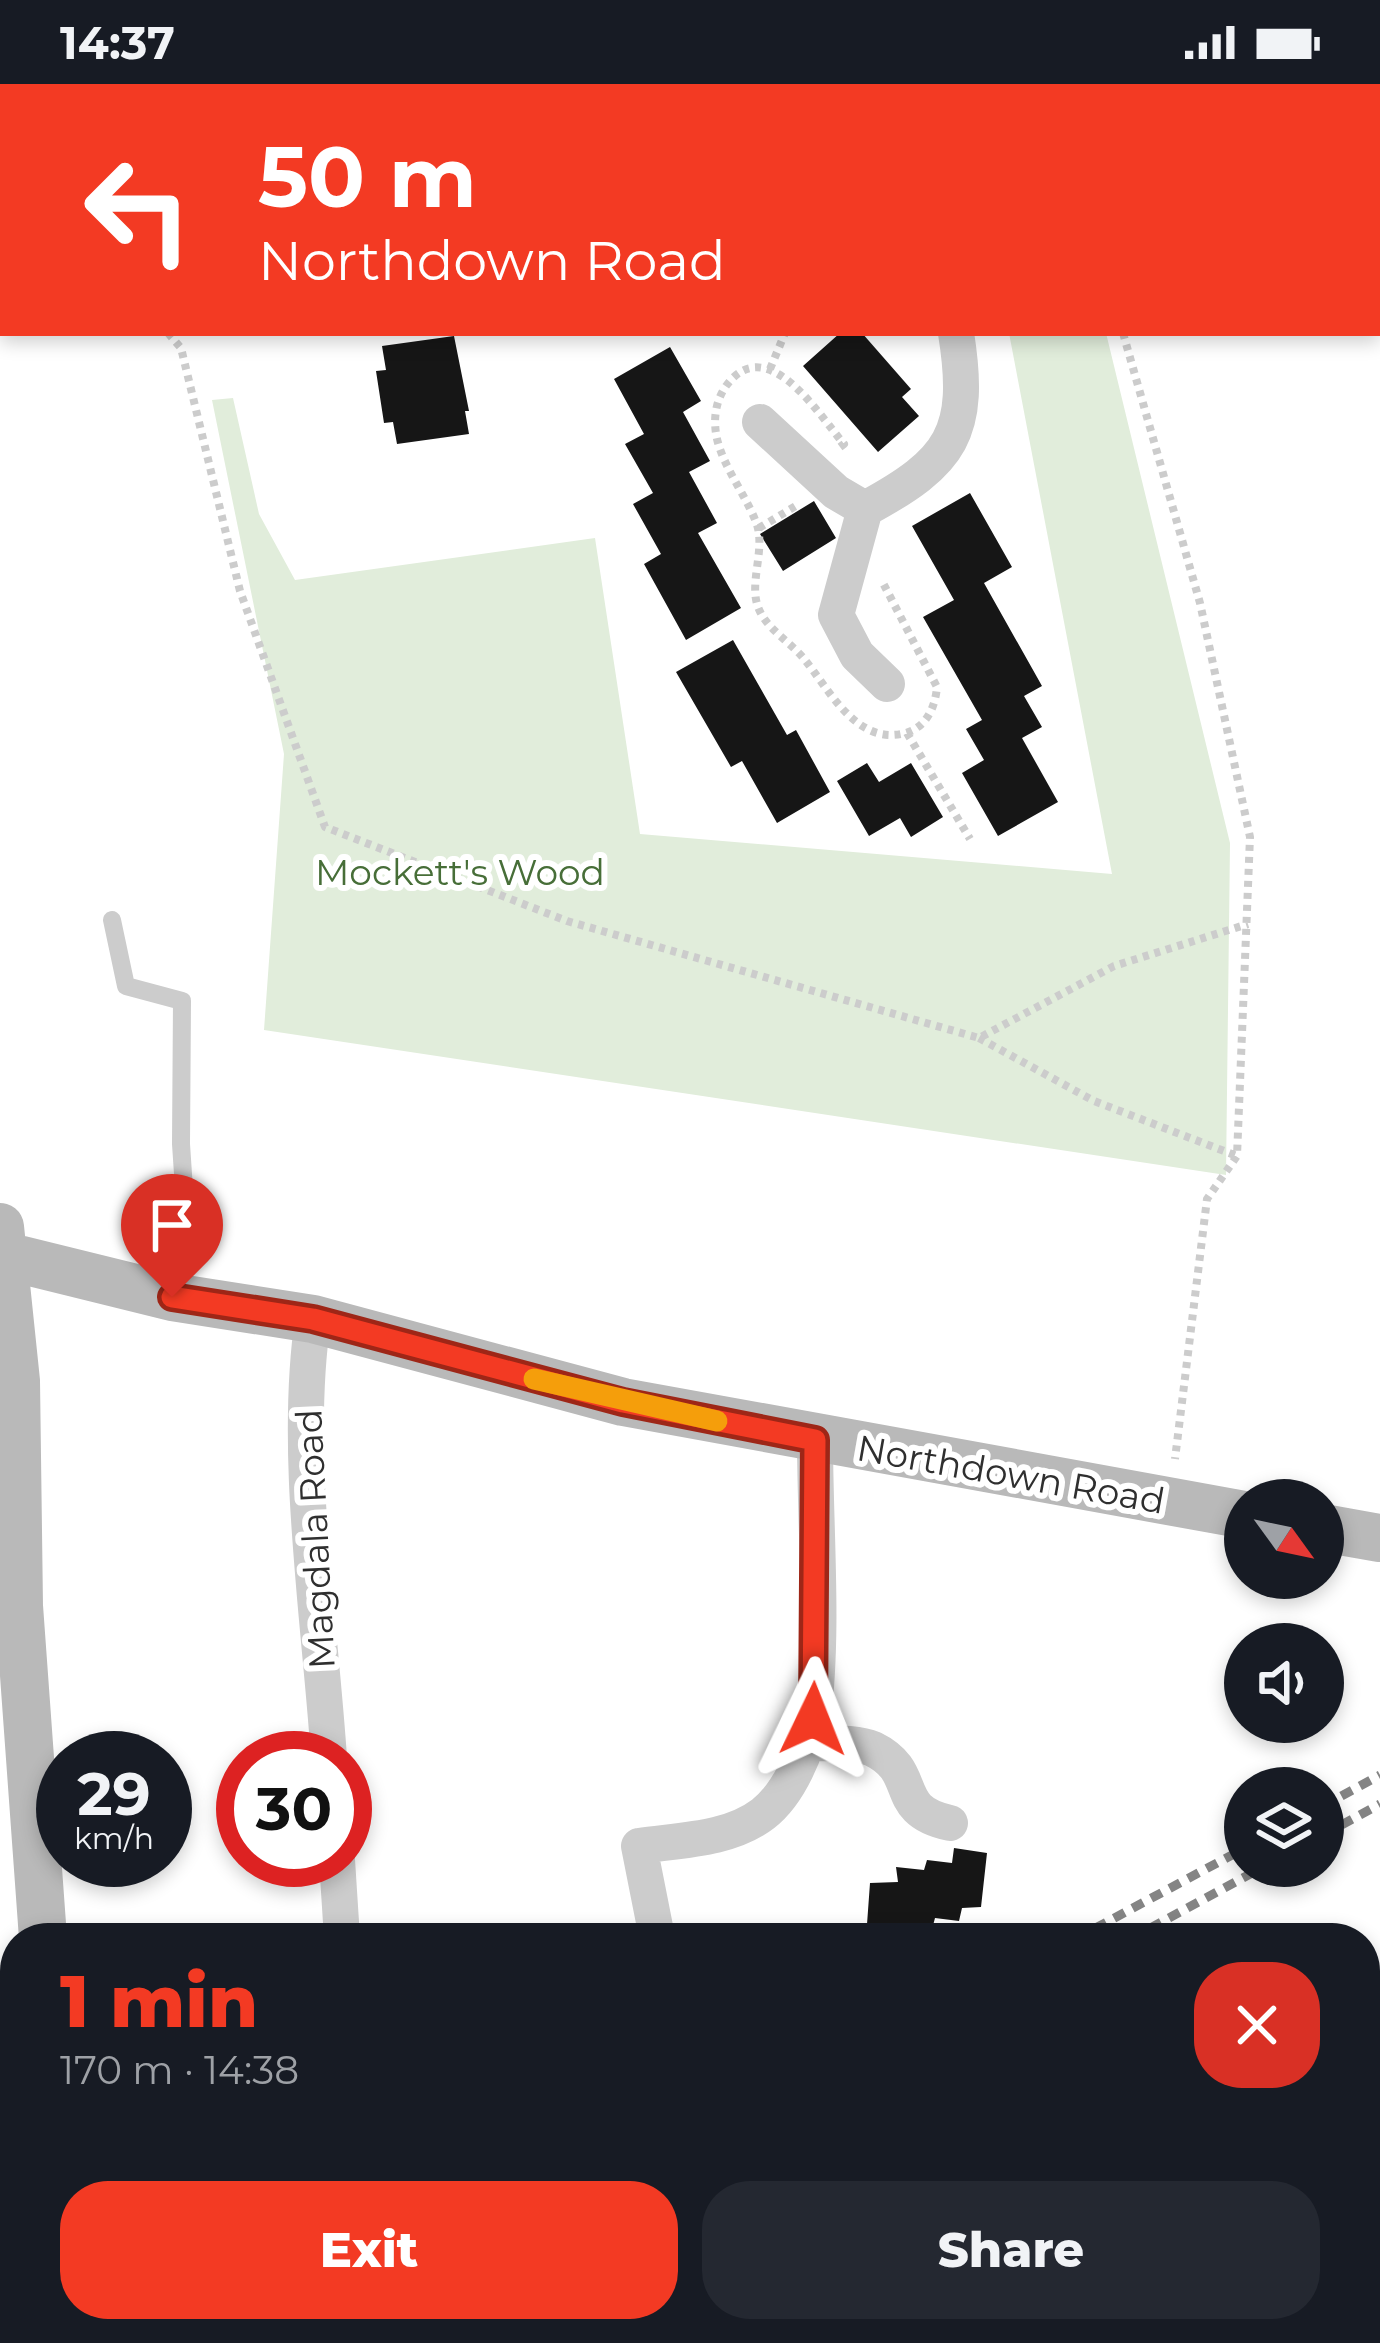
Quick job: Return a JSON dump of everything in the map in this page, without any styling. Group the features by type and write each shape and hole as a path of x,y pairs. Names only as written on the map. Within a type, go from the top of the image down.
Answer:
{"street":[{"path":"887,684 857,656 836,615 861,522 949,449 962,405 956,336"},
{"path":"760,422 836,492 861,522"},
{"path":"3,1241 16,1381 9,1606 42,1923"},
{"name":"Northdown Road","path":"3,1241 172,1297 313,1319 623,1402 1224,1512"},
{"name":"Magdala Road","path":"313,1319 306,1364 308,1459 327,1731"},
{"path":"654,1923 639,1846 715,1835 749,1823 768,1810 798,1767 813,1719 815,1440"},
{"path":"1344,1532 1380,1538"},
{"path":"805,1743 870,1747 903,1772 910,1804 925,1818 950,1823"},
{"path":"339,1887 341,1923"}],"lane":[{"path":"112,920 125,986 182,1001 181,1144 186,1220 172,1297"}],"path":[{"path":"171,336 181,348 240,591 325,827 567,921 979,1038 1094,1101 1237,1156"},
{"path":"770,369 784,336"},
{"path":"1124,336 1201,603 1250,837 1237,1156 1207,1199 1169,1503"},
{"path":"759,528 756,602 765,620 804,658 830,698 873,731 907,734 930,715 937,687 861,522"},
{"path":"907,734 970,839"},
{"path":"979,1038 1114,965 1248,924"}],"green space":[{"name":"Mockett's Wood","path":"1010,336 1107,336 1230,843 1226,1175 264,1030 284,754 212,400 233,398 259,514 295,580 595,538 640,834 1112,874"}],"building":[{"path":"454,336 469,434 397,444 393,422 384,423 376,371 386,370 382,346"},
{"path":"837,336 865,336 911,389 902,397 919,416 878,452 803,366"},
{"path":"670,347 701,401 683,412 710,461 689,472 717,523 698,533 741,608 686,640 644,564 661,554 633,504 653,493 625,444 644,434 614,379"},
{"path":"970,493 1012,567 984,583 1042,686 1024,696 1042,727 1022,738 1058,802 998,836 962,773 984,760 966,729 982,720 923,617 954,600 912,526"},
{"path":"814,501 836,538 783,571 760,534"},
{"path":"733,640 787,735 796,730 830,792 777,823 742,761 731,767 676,672"},
{"path":"867,763 879,782 911,763 943,817 911,837 900,818 869,836 837,781"},
{"path":"954,1848 987,1853 981,1907 962,1908 959,1921 867,1923 870,1883 898,1882 896,1867 924,1870 927,1860 952,1863"}],"railway":[{"path":"1344,1795 1380,1775"},
{"path":"1344,1824 1380,1804"},
{"path":"1105,1923 1224,1859"},
{"path":"1160,1923 1226,1887"}],"slow traffic":[{"path":"534,1379 717,1421"}],"route":[{"path":"172,1297 313,1319 623,1402 815,1440 813,1719"}]}
